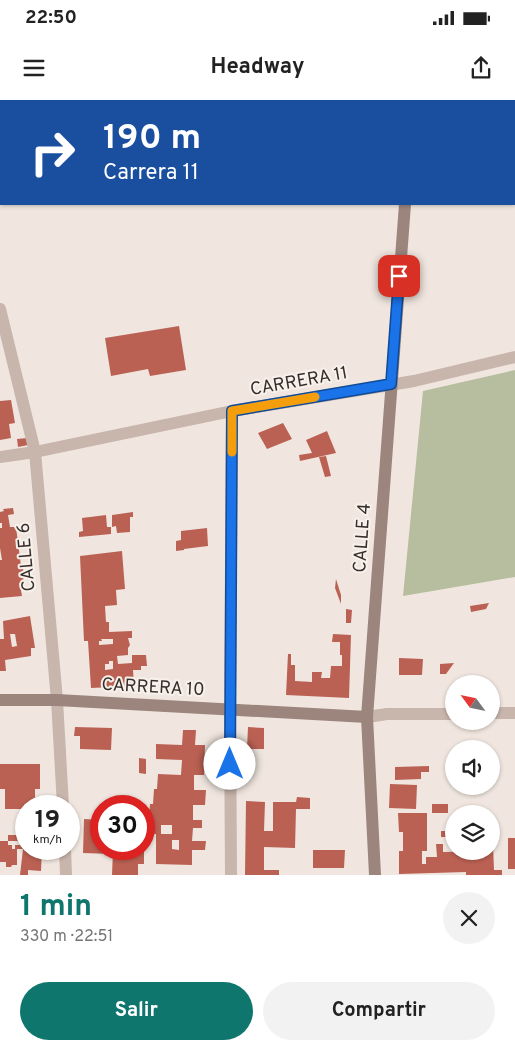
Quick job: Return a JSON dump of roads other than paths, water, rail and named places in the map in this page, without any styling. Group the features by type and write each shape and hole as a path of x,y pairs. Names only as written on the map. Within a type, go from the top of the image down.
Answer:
{"street":[{"name":"CALLE 4","path":"375,875 367,717 405,205"},
{"name":"CALLE 6","path":"0,309 35,452 57,700 62,795"},
{"name":"CARRERA 11","path":"0,457 35,452 232,411 414,381 515,357"},
{"path":"230,875 232,411"},
{"name":"CARRERA 10","path":"0,700 57,700 367,717 387,714 445,714"},
{"path":"500,713 515,713"},
{"path":"65,860 66,875"}]}
